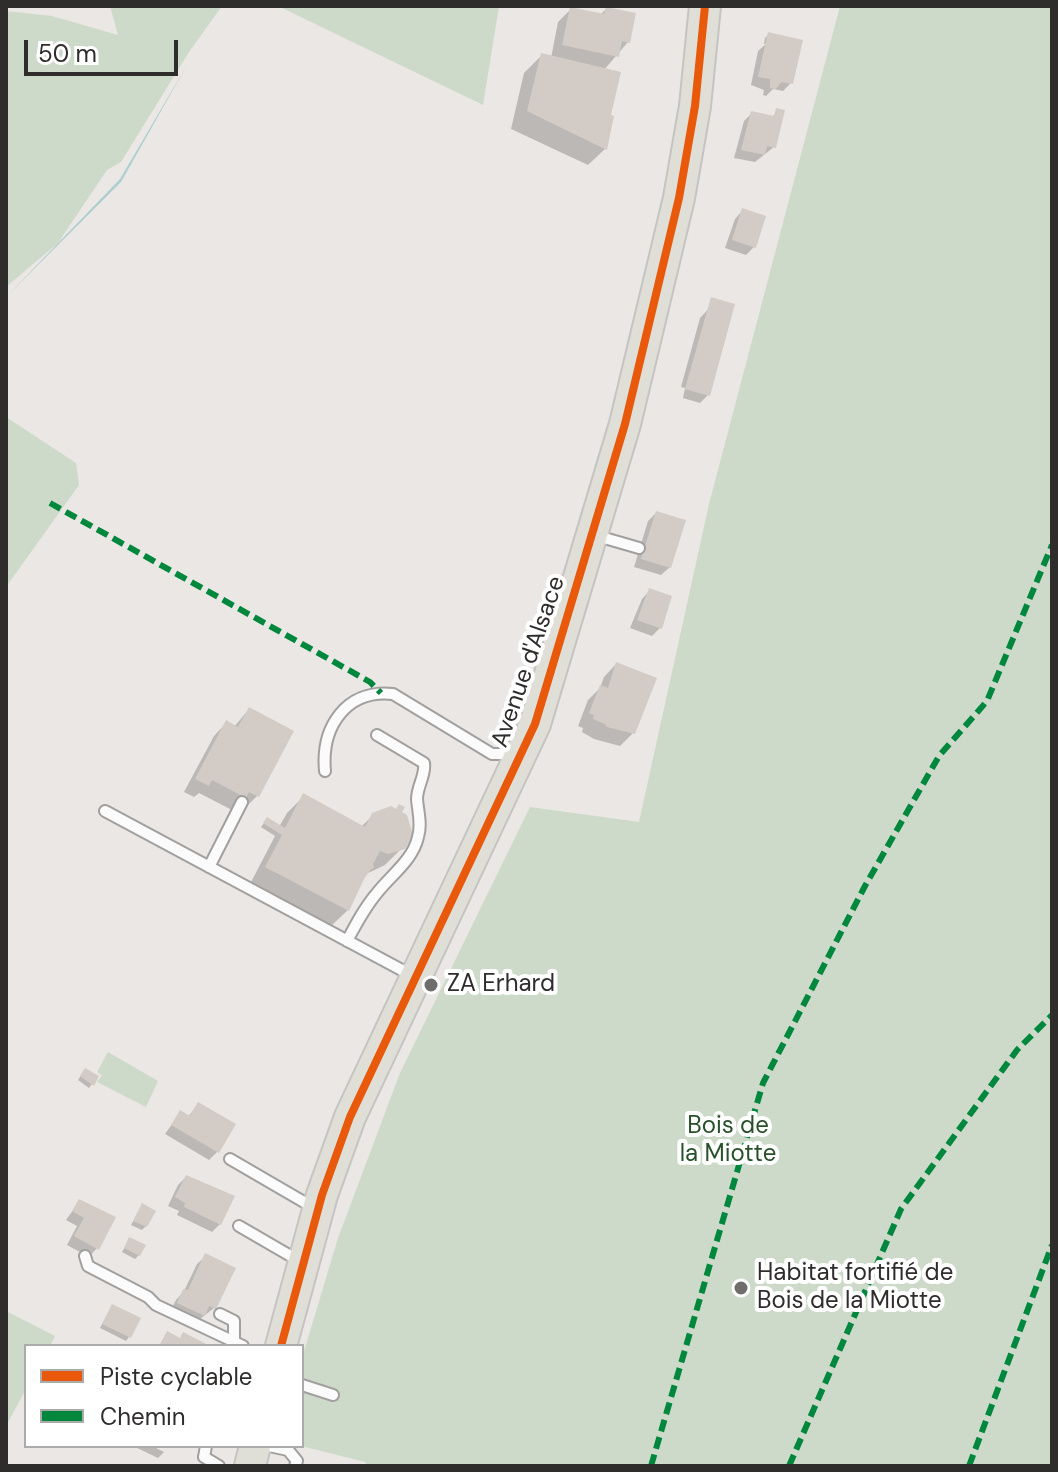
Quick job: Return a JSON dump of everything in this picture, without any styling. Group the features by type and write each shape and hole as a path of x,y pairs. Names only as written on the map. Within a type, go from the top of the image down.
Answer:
{"main road":[{"name":"Avenue d'Alsace","path":"282,1344 318,1211 350,1117 535,724 625,424 679,198 695,106 705,6"}],"lane":[{"path":"592,534 639,548"},
{"path":"325,771 323,752 342,710 360,698 381,693 393,694 492,754 520,754"},
{"path":"347,941 371,902 397,873 418,838 420,818 417,798 424,763 377,735"},
{"path":"209,867 242,802"},
{"path":"105,811 415,977"},
{"path":"230,1159 318,1211"},
{"path":"239,1226 303,1263"},
{"path":"85,1256 88,1266 148,1297 156,1305 238,1344"},
{"path":"220,1314 234,1321 238,1344"},
{"path":"304,1386 333,1395"},
{"path":"206,1448 204,1457 219,1466"},
{"path":"278,1448 288,1450 297,1461 295,1466"}],"green space":[{"path":"110,6 222,6 189,52 121,162 107,170 58,243 6,287 6,11 52,16 118,35"},
{"path":"278,6 499,6 483,105"},
{"name":"Bois de la Miotte","path":"840,6 1052,6 1052,1466 368,1466 365,1462 304,1447 304,1351 338,1238 400,1073 530,807 639,822 709,504"},
{"path":"6,417 76,463 79,485 6,587"},
{"path":"108,1052 158,1081 146,1107 97,1082 102,1075 97,1072"},
{"path":"6,1311 55,1336 51,1344 24,1344 24,1393 6,1426"}],"water":[{"path":"187,65 121,182 6,297 120,179"}],"building":[{"path":"570,7 604,14 606,7 636,13 630,43 622,41 619,57 562,45"},
{"path":"768,32 803,40 793,84 781,82 776,89 770,88 770,79 758,77"},
{"path":"541,53 621,72 607,150 527,111"},
{"path":"776,108 785,110 776,148 767,146 765,155 741,150 751,111 774,116"},
{"path":"742,208 766,216 756,248 732,240"},
{"path":"711,297 735,304 710,396 685,389"},
{"path":"656,511 686,520 671,568 641,559"},
{"path":"649,588 672,596 662,629 637,620"},
{"path":"616,662 657,678 635,734 607,727 589,713 600,685 608,688"},
{"path":"249,707 294,731 259,797 249,792 246,798 212,780 209,786 195,779 226,720 238,727"},
{"path":"303,793 365,827 372,813 391,806 396,809 399,804 405,807 402,812 407,815 413,835 405,849 388,854 380,851 374,868 364,879 349,911 265,867 282,835 263,823 267,817 285,828"},
{"path":"85,1068 99,1076 94,1086 80,1076"},
{"path":"198,1102 236,1124 219,1153 171,1125 180,1110 190,1116"},
{"path":"186,1175 235,1196 221,1225 184,1207 185,1203 175,1197"},
{"path":"79,1199 116,1217 99,1250 74,1236 84,1218 72,1211"},
{"path":"142,1203 156,1211 147,1227 133,1221"},
{"path":"129,1237 146,1245 140,1256 124,1248"},
{"path":"205,1253 236,1268 216,1309 209,1306 205,1316 177,1303 183,1289 188,1290"},
{"path":"112,1304 141,1318 131,1338 102,1324"},
{"path":"167,1331 180,1338 183,1332 206,1344 160,1344"}],"marked path":[{"path":"50,503 370,682 381,693"},
{"path":"651,1466 763,1083 865,886 939,756 987,701 1052,545"},
{"path":"789,1466 901,1209 1017,1050 1052,1015"},
{"path":"969,1466 1052,1245"}],"cycle path":[{"path":"282,1344 322,1195 350,1117 535,724 625,424 679,198 695,106 705,6"}],"place":[{"name":"ZA Erhard","path":"431,985"},
{"name":"Habitat fortifié de Bois de la Miotte","path":"741,1288"}]}
